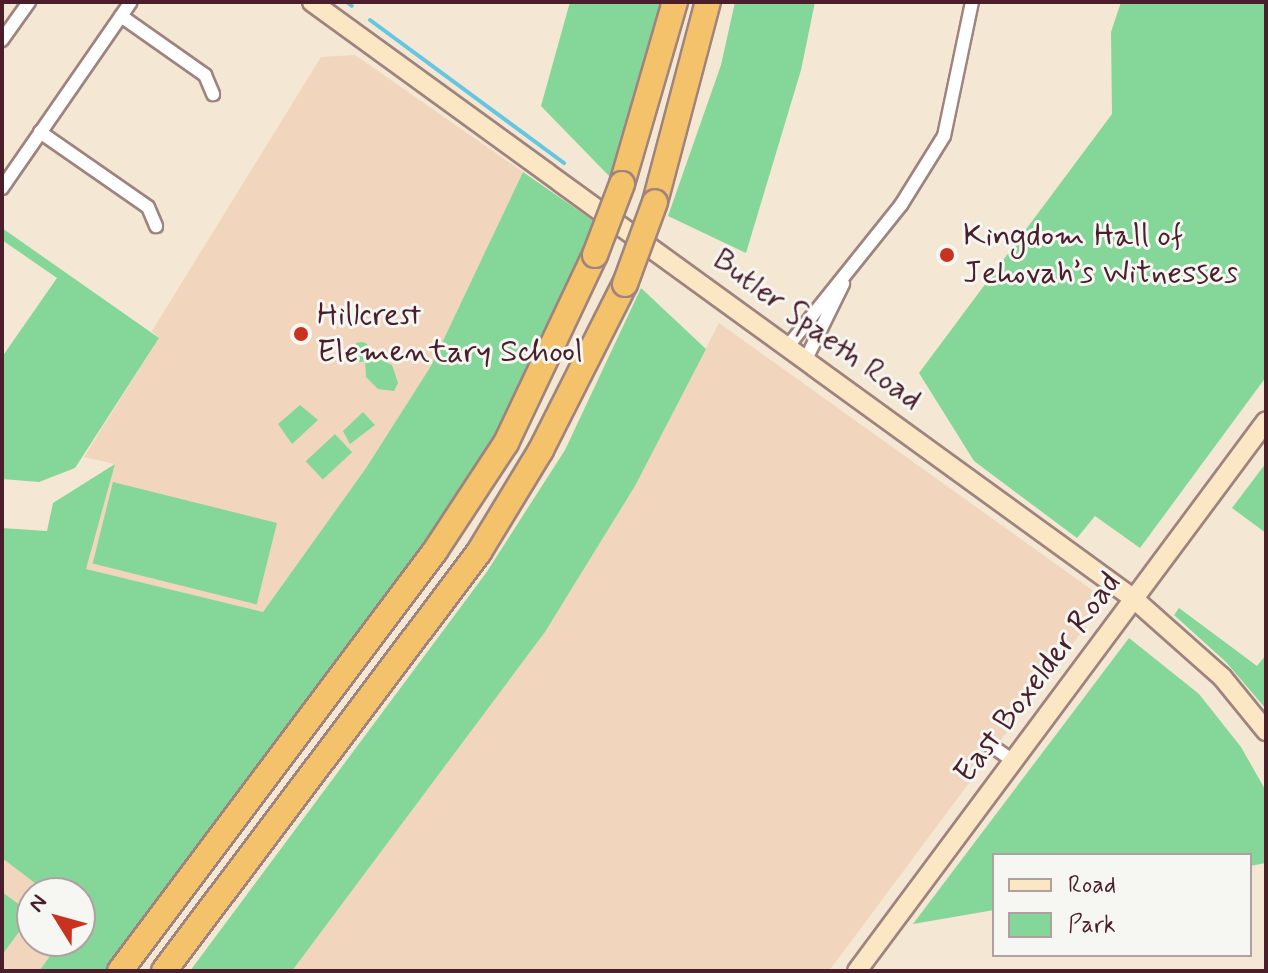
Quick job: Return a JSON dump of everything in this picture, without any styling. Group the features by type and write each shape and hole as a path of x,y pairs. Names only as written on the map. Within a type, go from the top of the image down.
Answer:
{"highway":[{"path":"120,971 435,551 506,443 561,336 595,255 622,184 675,2"},
{"path":"164,971 479,552 541,450 625,284 655,202 708,2"}],"main road":[{"name":"Butler Spaeth Road","path":"312,2 1134,599 1222,677 1266,731"},
{"name":"East Boxelder Road","path":"857,971 1266,421"}],"street":[{"path":"2,40 29,2"},
{"path":"2,188 131,2"},
{"path":"788,346 844,281 925,171 944,136 972,2"},
{"path":"121,16 205,75 213,94"},
{"path":"40,132 148,207 156,226"},
{"path":"806,359 844,281"},
{"path":"989,744 1013,761"}],"shaded area":[{"name":"Hillcrest Elementary School","path":"355,55 523,172 431,366 366,468 263,612 85,569 115,464 84,457 159,338 152,331 321,57"},
{"path":"719,323 1095,592 1097,611 829,971 292,971 545,632 635,486"},
{"path":"2,858 27,877 16,877 16,957 49,957 39,971 2,971"}],"green space":[{"path":"570,2 662,2 612,179 541,106"},
{"path":"735,2 815,2 801,70 746,253 668,216 721,65"},
{"path":"1121,2 1266,2 1266,377 1140,548 1095,516 1077,538 974,461 919,373 1112,114 1111,32"},
{"path":"523,172 598,224 495,440 418,559 109,971 39,971 49,957 96,957 96,877 27,877 2,858 2,528 47,531 53,503 115,464 86,569 263,612 366,468 431,366"},
{"path":"2,228 159,338 75,468 39,482 2,479 2,357 57,278 2,240"},
{"path":"641,288 706,349 635,486 545,632 292,971 190,971 486,573 565,450"},
{"path":"361,342 368,345 371,352 368,359 361,362 354,359 351,352 354,345"},
{"path":"374,356 392,365 398,383 394,391 378,389 366,377 365,359"},
{"path":"300,405 318,420 292,444 278,424"},
{"path":"363,412 375,425 350,444 343,431"},
{"path":"335,434 352,452 323,480 306,461"},
{"path":"1266,463 1266,533 1232,508"},
{"path":"113,482 277,523 257,604 93,564"},
{"path":"1179,608 1257,666 1266,655 1266,709 1226,662 1174,615"},
{"path":"1129,638 1199,694 1241,747 1266,791 1266,863 1252,866 1252,853 992,853 992,910 913,924"},
{"path":"2,892 16,902 16,936 2,955"}],"waterway":[{"path":"347,2 352,6"},
{"path":"370,20 564,163"}],"place":[{"name":"Kingdom Hall of Jehovah’s Witnesses","path":"947,255"},
{"name":"Hillcrest Elementary School","path":"301,334"}]}
